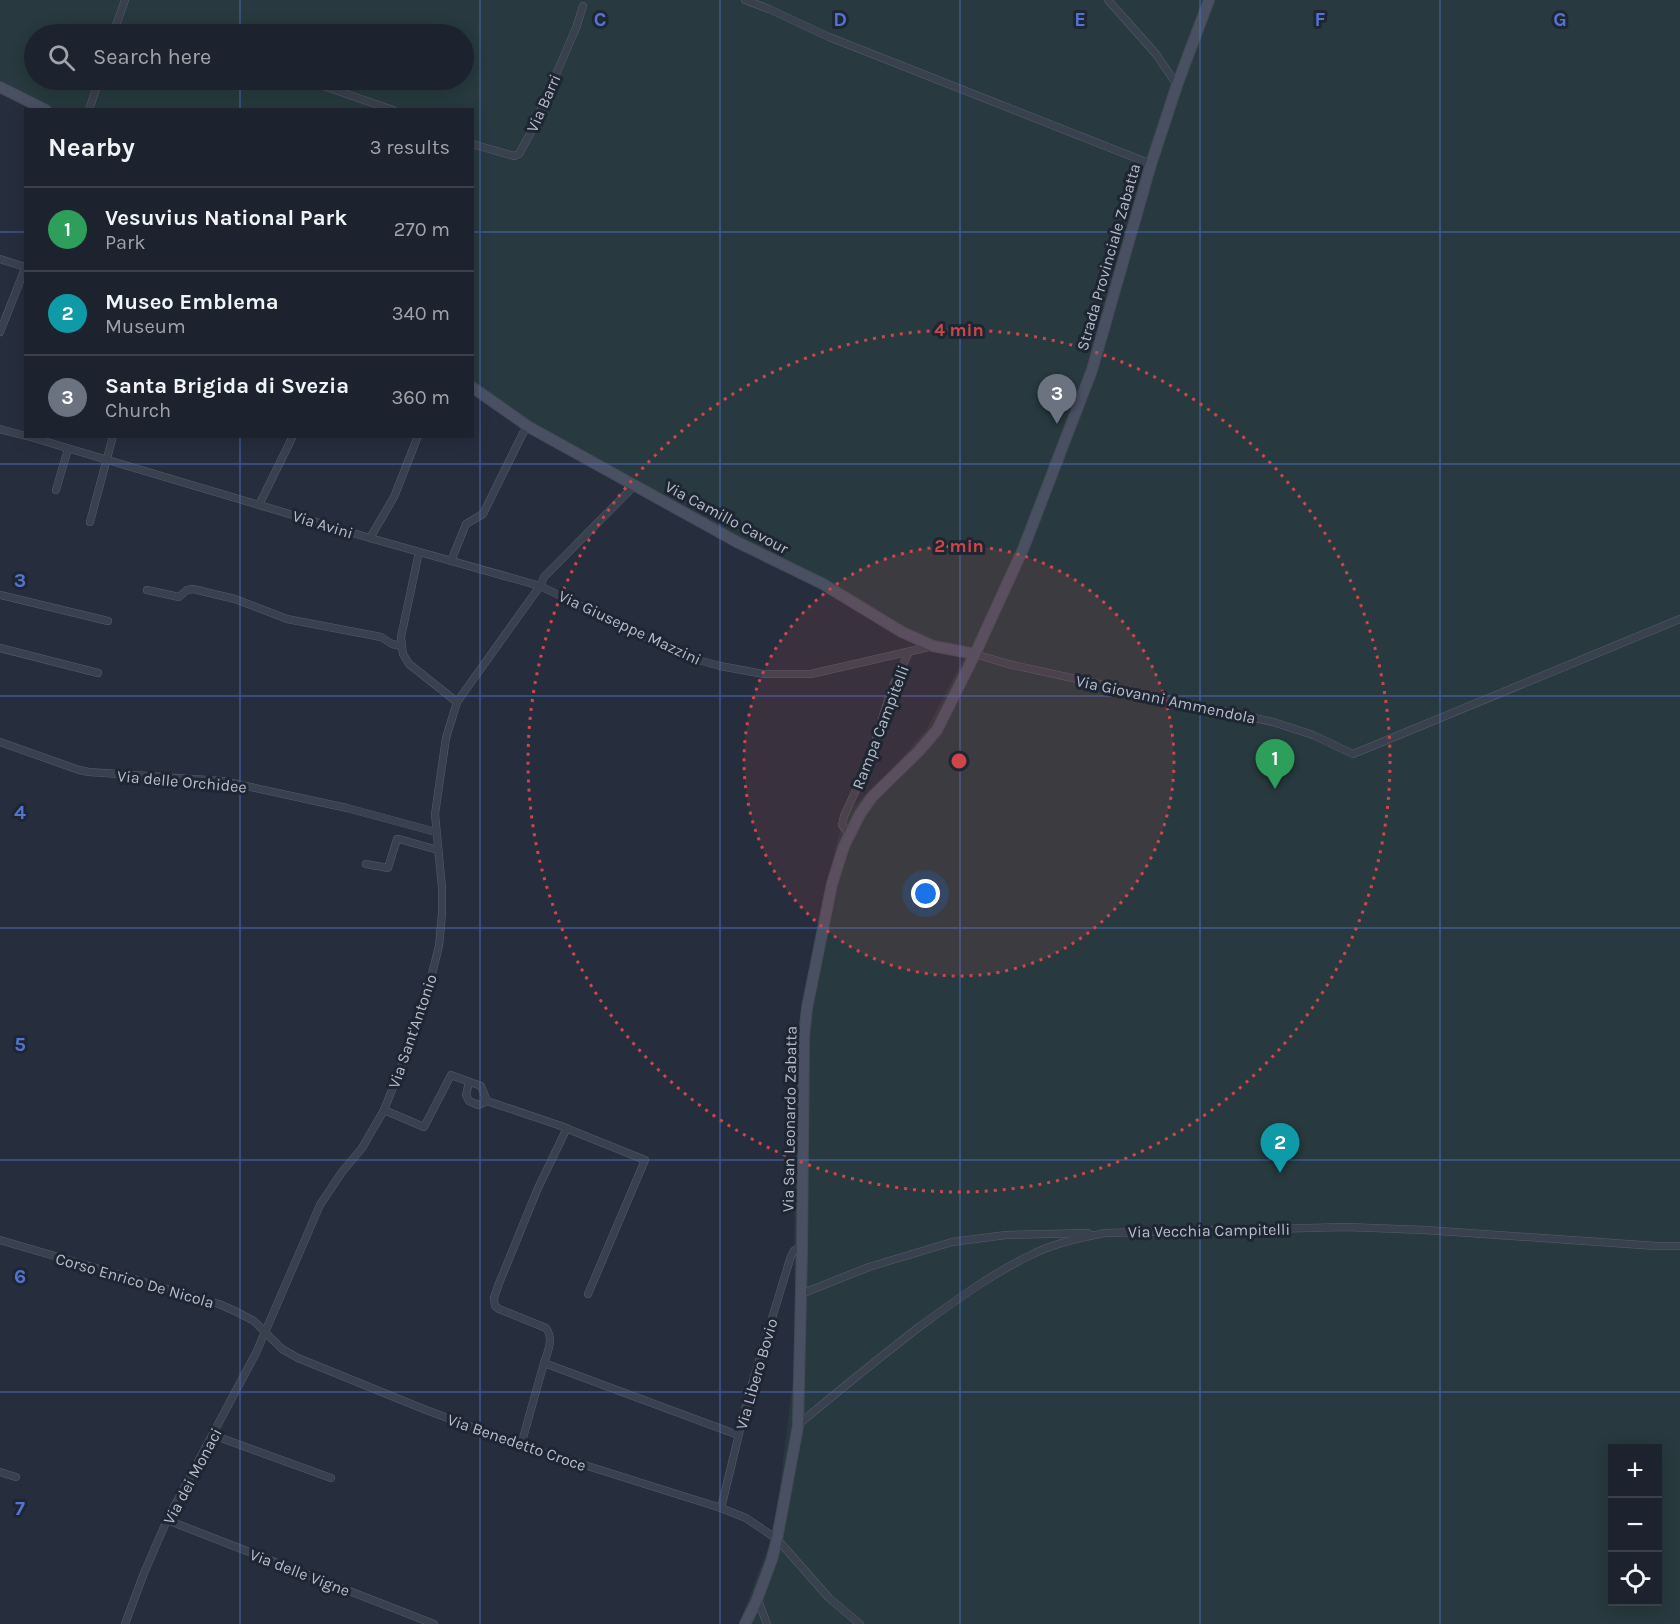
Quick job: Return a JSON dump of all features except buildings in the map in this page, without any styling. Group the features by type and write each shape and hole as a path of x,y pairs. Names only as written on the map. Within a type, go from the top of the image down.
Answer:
{"street":[{"path":"116,24 125,0"},
{"path":"745,0 829,37 1151,164"},
{"path":"1108,0 1150,48 1177,85"},
{"name":"Strada Provinciale Zabatta","path":"975,654 1024,547 1092,370 1151,164 1177,85 1209,0"},
{"name":"Via Barri","path":"474,145 514,156 519,154 531,132 576,28 583,6"},
{"path":"0,87 42,108"},
{"path":"90,108 96,90"},
{"path":"335,90 387,108"},
{"path":"0,259 24,265"},
{"path":"0,332 24,271"},
{"name":"Via Camillo Cavour","path":"474,388 530,427 737,542 823,584 902,632 933,646 975,654"},
{"path":"451,561 466,524 483,514 523,434 530,427"},
{"name":"Via Avini","path":"0,429 24,435"},
{"path":"90,522 113,438"},
{"path":"259,505 292,438"},
{"path":"370,538 394,496 417,438"},
{"name":"Via Avini","path":"52,440 68,449 540,586"},
{"path":"56,490 68,449"},
{"name":"Via Sant'Antonio","path":"265,1330 320,1204 362,1148 384,1110 412,1040 429,986 439,946 442,914 442,888 435,814 446,738 457,702 540,586 544,577 635,485"},
{"path":"419,552 401,646 410,664 457,702"},
{"name":"Via Giuseppe Mazzini","path":"540,586 687,657 764,674 811,674 933,646"},
{"path":"147,590 179,597 187,590 193,589 235,599 287,619 381,637 392,644 401,646"},
{"path":"0,595 108,621"},
{"name":"Via Giovanni Ammendola","path":"975,654 1008,664 1273,722 1313,735 1353,754 1680,619"},
{"path":"0,648 98,673"},
{"name":"Rampa Campitelli","path":"849,833 842,825 844,816 869,762 891,690 909,651"},
{"name":"Via San Leonardo Zabatta","path":"745,1624 772,1559 798,1426 804,1036 807,1008 832,884 849,833 860,814 872,797 937,730 975,654"},
{"name":"Via delle Orchidee","path":"0,742 79,770 223,781 347,808 436,832"},
{"path":"366,864 388,868 397,839 438,849"},
{"path":"384,1110 424,1127 451,1075 481,1086 488,1101"},
{"path":"469,1082 466,1095 470,1101 478,1105 488,1101 567,1128 538,1188 494,1301 495,1306 499,1309 546,1328 550,1335 521,1445"},
{"path":"568,1129 645,1160 588,1294"},
{"name":"Via Vecchia Campitelli","path":"798,1426 863,1370 983,1282 1031,1254 1066,1241 1105,1233 1346,1227 1680,1246"},
{"path":"801,1294 869,1267 952,1242 1006,1235 1105,1233"},
{"name":"Corso Enrico De Nicola","path":"0,1240 219,1304 254,1321 265,1330"},
{"name":"Via Libero Bovio","path":"720,1508 748,1397 791,1256 796,1248 802,1247"},
{"name":"Via dei Monaci","path":"125,1624 167,1520 256,1353 265,1330"},
{"name":"Via Benedetto Croce","path":"265,1330 282,1349 298,1358 426,1410 521,1445 746,1518 777,1539 829,1598 860,1624"},
{"path":"544,1363 738,1435"},
{"path":"213,1435 331,1478"},
{"path":"0,1472 16,1477"},
{"name":"Via delle Vigne","path":"167,1520 434,1624"},
{"path":"757,1598 767,1624"}],"shaded area":[{"path":"0,0 1680,0 1680,1624 739,1624 769,1545 779,1494 797,1348 794,1254 795,1082 807,981 825,888 844,816 898,762 926,730 964,658 908,639 858,608 474,393 474,108 34,108 0,92"}],"place":[{"name":"Santa Brigida di Svezia","path":"1057,424"},
{"name":"Vesuvius National Park","path":"1275,789"},
{"name":"Museo Emblema","path":"1280,1173"}]}
